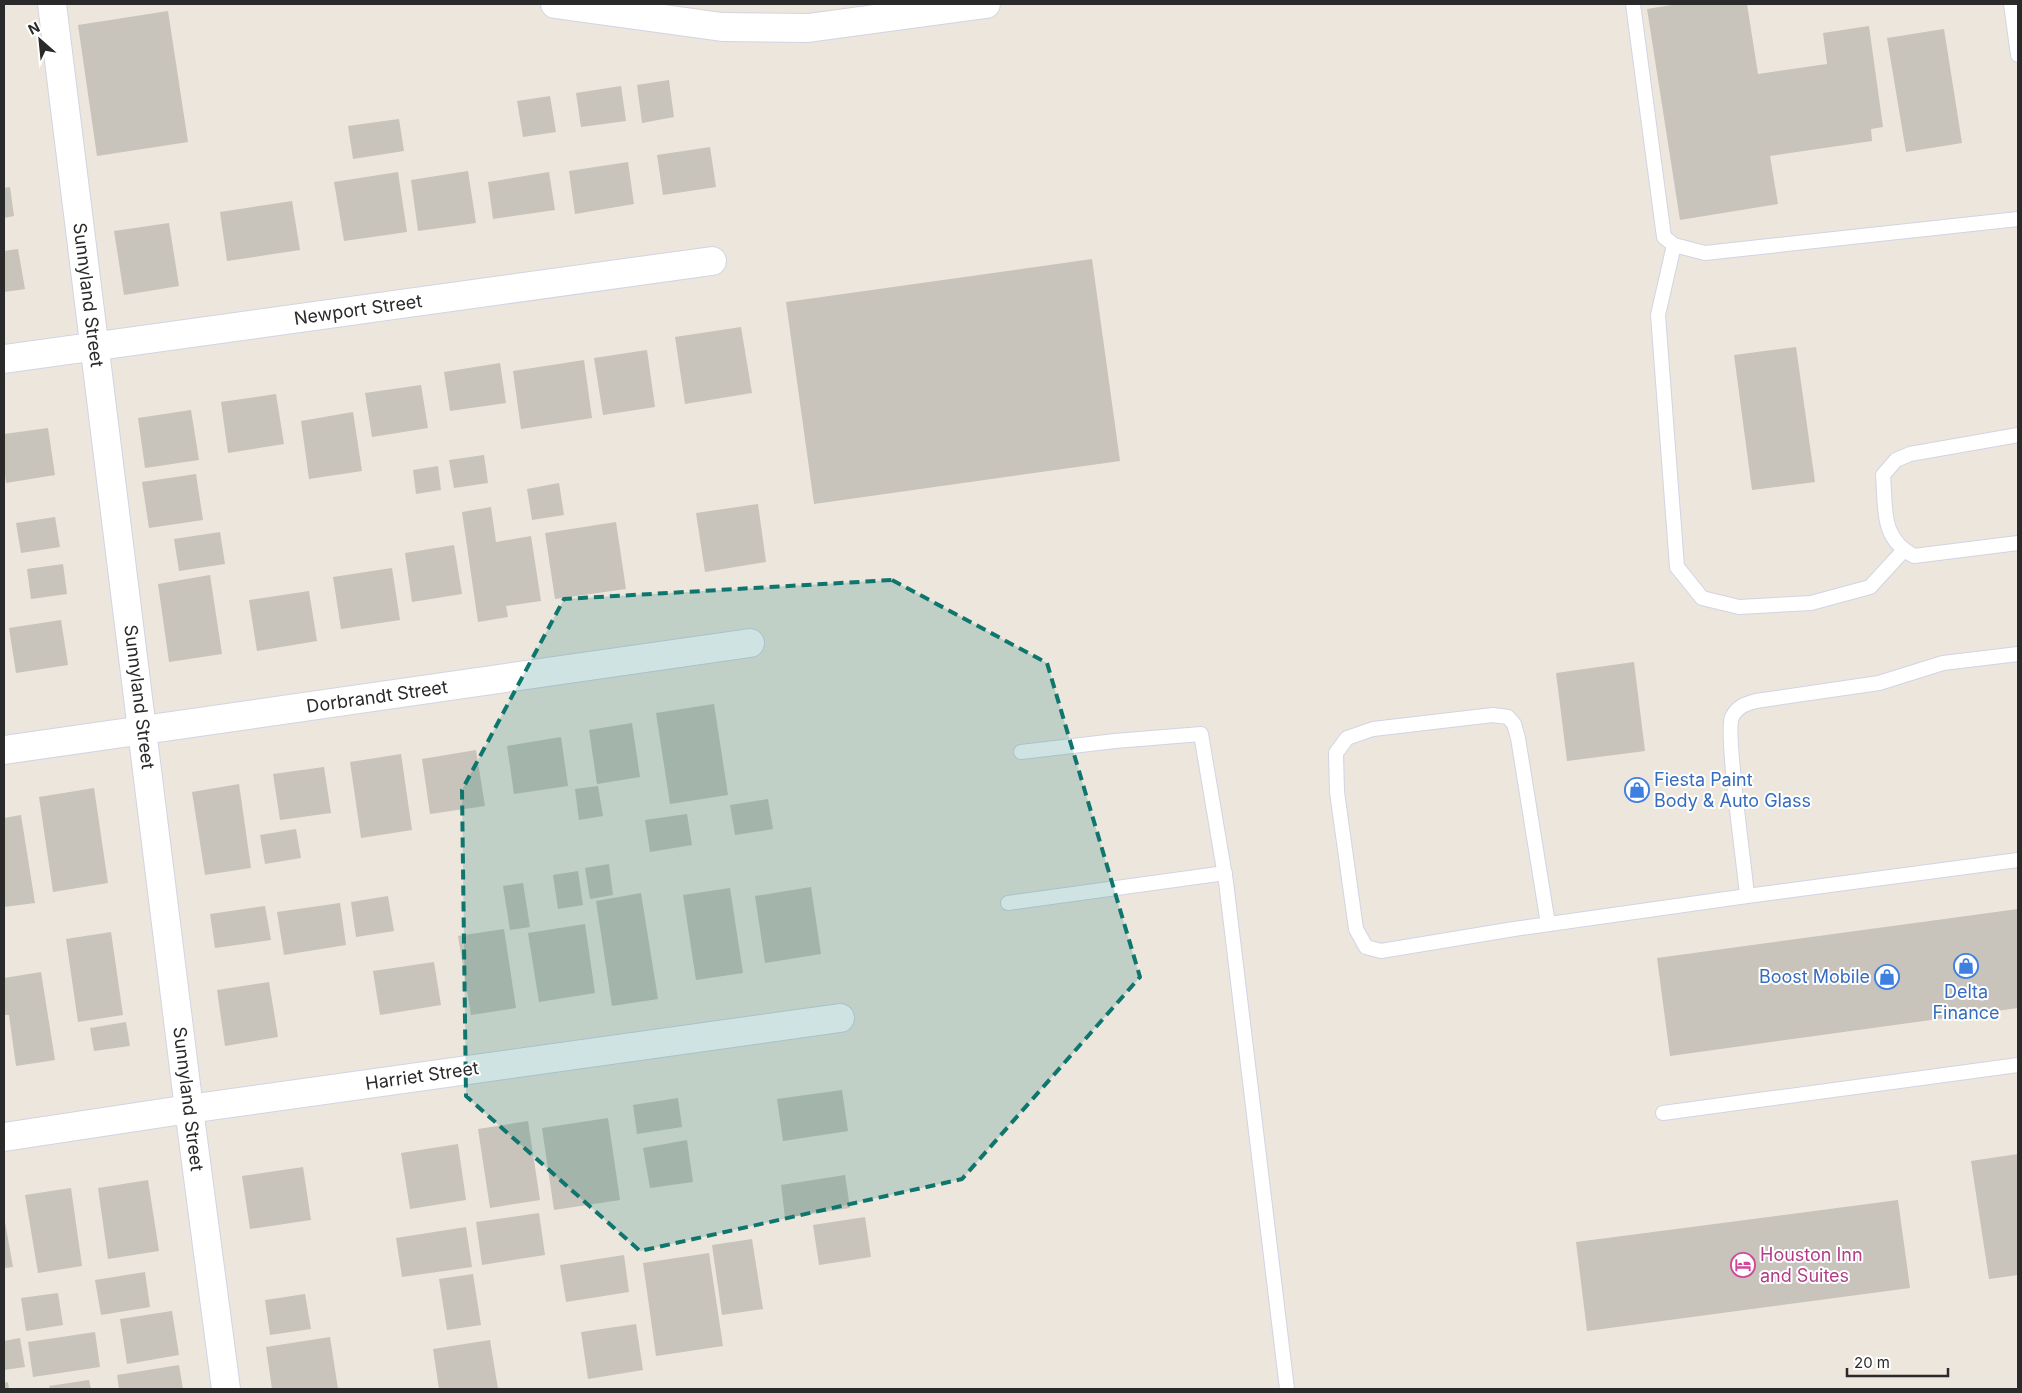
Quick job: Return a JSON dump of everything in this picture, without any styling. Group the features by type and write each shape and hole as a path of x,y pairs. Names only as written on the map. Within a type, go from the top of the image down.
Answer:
{"street":[{"name":"Sunnyland Street","path":"52,4 189,1109 226,1389"},
{"path":"555,4 722,27 808,28 986,4"},
{"name":"Newport Street","path":"4,359 712,261"},
{"name":"Dorbrandt Street","path":"4,750 750,643"},
{"name":"Harriet Street","path":"4,1137 189,1109 840,1018"}],"lane":[{"path":"1633,4 1664,237 1674,246 1705,253 2018,219"},
{"path":"2011,4 2018,55"},
{"path":"1674,246 1658,315 1677,567 1702,598 1739,608 1810,603 1870,587 1904,550"},
{"path":"2018,435 1910,454 1896,460 1883,475 1888,528 1895,541 1914,556 2018,543"},
{"path":"1748,896 1731,747 1731,719 1739,706 1780,696 1879,684 1943,663 2018,654"},
{"path":"1548,924 1518,738 1514,724 1508,718 1493,715 1373,729 1347,738 1336,753 1337,792 1356,929 1366,947 1381,952 1548,924 2018,860"},
{"path":"1021,752 1115,741 1201,734 1225,873 1287,1389"},
{"path":"1008,903 1225,873"},
{"path":"1663,1113 2018,1065"}],"highlighted area":[{"path":"892,580 1047,663 1140,977 962,1179 640,1251 466,1096 462,790 564,599"}],"building":[{"path":"1678,4 1747,4 1758,74 1827,64 1823,33 1869,26 1883,127 1871,129 1872,141 1770,156 1778,204 1680,220 1647,9"},
{"path":"168,11 188,142 97,156 78,25"},
{"path":"1944,29 1962,143 1906,152 1887,38"},
{"path":"669,80 674,117 642,123 637,85"},
{"path":"621,86 626,121 581,127 576,93"},
{"path":"550,96 556,132 523,137 517,101"},
{"path":"399,119 404,151 353,159 348,126"},
{"path":"710,147 716,187 663,195 657,155"},
{"path":"628,162 634,204 575,214 569,171"},
{"path":"468,171 476,223 418,231 411,180"},
{"path":"398,172 407,232 344,241 334,182"},
{"path":"549,172 555,210 493,219 488,182"},
{"path":"10,187 14,216 4,218 4,188"},
{"path":"292,201 300,250 227,261 220,212"},
{"path":"169,223 179,286 124,295 114,231"},
{"path":"18,249 25,289 4,292 4,251"},
{"path":"1092,259 1120,461 814,504 786,302"},
{"path":"741,327 752,393 685,404 675,337"},
{"path":"1796,347 1815,482 1752,490 1734,355"},
{"path":"647,350 655,407 603,415 594,358"},
{"path":"584,360 592,418 521,429 513,371"},
{"path":"500,363 506,403 450,411 444,372"},
{"path":"421,385 428,428 372,437 365,393"},
{"path":"276,394 284,444 228,453 221,402"},
{"path":"191,410 199,460 145,468 138,418"},
{"path":"353,412 362,471 309,479 301,421"},
{"path":"48,428 55,475 6,483 4,434"},
{"path":"484,455 488,483 454,488 449,460"},
{"path":"438,466 441,490 416,494 413,470"},
{"path":"196,474 203,520 149,528 142,482"},
{"path":"559,483 564,515 532,520 527,489"},
{"path":"758,504 766,562 705,572 696,513"},
{"path":"491,507 496,542 531,536 541,601 506,606 508,617 478,622 462,512"},
{"path":"55,517 60,547 21,553 16,523"},
{"path":"616,522 626,589 555,599 545,533"},
{"path":"220,532 225,564 179,571 174,539"},
{"path":"454,545 462,594 412,602 405,553"},
{"path":"63,564 67,594 31,599 27,569"},
{"path":"392,568 400,620 341,629 333,577"},
{"path":"210,575 222,654 169,662 158,584"},
{"path":"309,591 317,641 257,651 249,600"},
{"path":"61,620 68,665 16,673 9,628"},
{"path":"1634,662 1645,751 1567,761 1556,673"},
{"path":"714,704 728,795 670,804 656,713"},
{"path":"632,723 640,777 597,784 589,730"},
{"path":"561,737 568,786 514,794 507,746"},
{"path":"476,750 485,806 430,814 422,759"},
{"path":"401,754 412,830 361,838 350,762"},
{"path":"324,767 331,813 280,820 273,774"},
{"path":"239,784 251,868 205,875 192,792"},
{"path":"598,786 603,816 579,820 575,789"},
{"path":"94,788 108,883 53,892 39,797"},
{"path":"768,799 773,829 735,835 730,805"},
{"path":"687,814 692,845 650,852 645,820"},
{"path":"21,815 35,903 4,907 4,818"},
{"path":"296,829 301,858 265,864 260,835"},
{"path":"609,864 613,895 590,899 585,868"},
{"path":"578,871 583,905 558,909 553,875"},
{"path":"523,883 530,927 510,930 503,886"},
{"path":"811,887 821,954 765,963 755,896"},
{"path":"730,888 743,973 696,980 683,895"},
{"path":"641,893 658,999 612,1006 596,901"},
{"path":"388,896 394,931 356,937 351,902"},
{"path":"340,903 346,945 284,955 277,912"},
{"path":"265,906 271,940 215,948 210,914"},
{"path":"2018,909 2018,1008 1670,1056 1657,958"},
{"path":"585,924 595,993 539,1002 528,933"},
{"path":"504,929 516,1008 471,1015 458,936"},
{"path":"111,932 123,1015 78,1022 66,939"},
{"path":"434,962 441,1005 380,1015 373,971"},
{"path":"41,972 55,1060 16,1066 9,1015 4,1015 4,978"},
{"path":"269,982 278,1037 225,1046 217,990"},
{"path":"126,1022 130,1046 94,1051 90,1028"},
{"path":"842,1090 848,1131 783,1141 777,1099"},
{"path":"678,1098 682,1127 637,1134 633,1105"},
{"path":"608,1118 620,1200 554,1210 542,1128"},
{"path":"528,1121 540,1200 490,1208 478,1129"},
{"path":"687,1140 693,1182 650,1188 643,1148"},
{"path":"458,1144 466,1200 410,1209 401,1153"},
{"path":"2018,1154 2018,1275 1989,1279 1971,1161"},
{"path":"303,1167 311,1220 250,1229 242,1176"},
{"path":"845,1175 850,1208 785,1218 781,1185"},
{"path":"148,1180 159,1251 108,1259 98,1188"},
{"path":"71,1188 82,1266 38,1273 25,1195"},
{"name":"Houston Inn and Suites","path":"1898,1200 1910,1288 1587,1331 1576,1242"},
{"path":"539,1213 545,1255 482,1265 476,1222"},
{"path":"4,1216 13,1267 4,1268"},
{"path":"865,1217 871,1257 819,1265 813,1225"},
{"path":"466,1227 472,1267 402,1277 396,1238"},
{"path":"752,1239 763,1309 722,1315 712,1245"},
{"path":"709,1253 723,1346 656,1356 643,1263"},
{"path":"624,1255 629,1292 566,1302 560,1265"},
{"path":"145,1272 150,1307 101,1315 95,1280"},
{"path":"473,1274 481,1325 447,1330 439,1279"},
{"path":"58,1293 63,1325 26,1331 21,1298"},
{"path":"305,1294 311,1329 270,1335 265,1300"},
{"path":"172,1311 179,1355 127,1364 120,1319"},
{"path":"636,1324 643,1370 588,1379 581,1332"},
{"path":"95,1332 100,1367 33,1377 28,1342"},
{"path":"330,1337 338,1389 272,1389 266,1347"},
{"path":"20,1338 25,1367 4,1370 4,1341"},
{"path":"490,1340 498,1389 439,1389 433,1349"},
{"path":"179,1365 183,1389 119,1389 117,1375"},
{"path":"89,1380 91,1389 50,1389 49,1386"},
{"path":"8,1382 9,1389 4,1389 4,1383"}],"place":[{"name":"Fiesta Paint Body & Auto Glass","path":"1637,790"},
{"name":"Delta Finance","path":"1966,966"},
{"name":"Boost Mobile","path":"1887,977"},
{"name":"Houston Inn and Suites","path":"1743,1265"}]}
